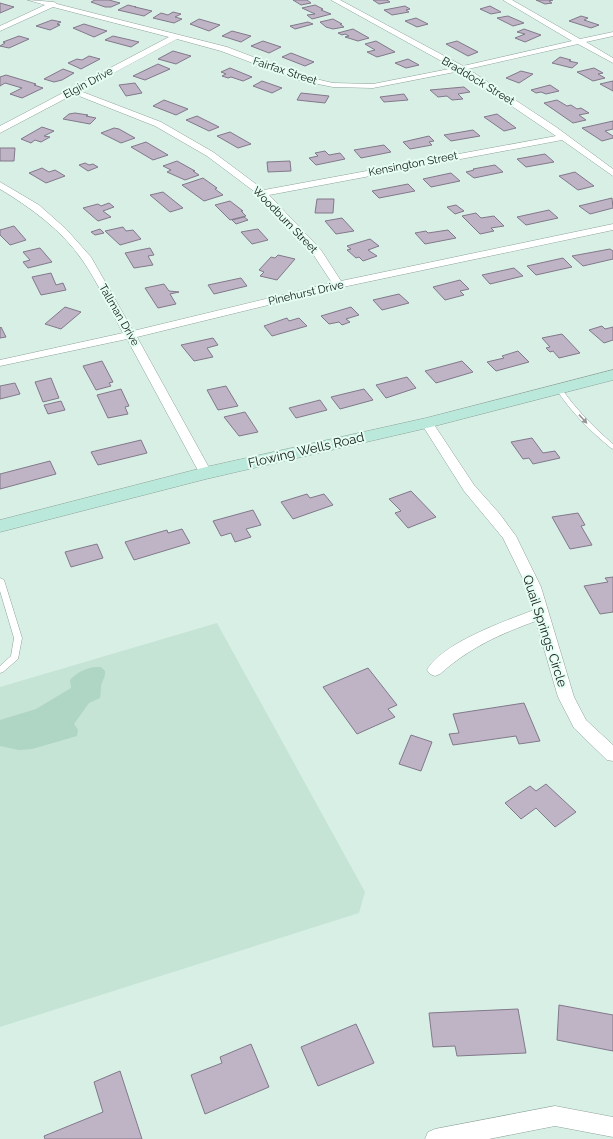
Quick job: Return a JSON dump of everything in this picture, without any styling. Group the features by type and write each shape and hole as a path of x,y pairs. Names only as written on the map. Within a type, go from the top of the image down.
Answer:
{"main road":[{"name":"Flowing Wells Road","path":"0,526 206,473 427,423 613,375"}],"street":[{"name":"Fairfax Street","path":"32,0 224,49 301,78 333,85 373,86 414,79 613,34"},
{"path":"0,29 62,0"},
{"name":"Braddock Street","path":"335,0 460,68 564,137 613,173"},
{"path":"507,0 613,61"},
{"name":"Elgin Drive","path":"0,130 176,37"},
{"name":"Woodburn Street","path":"73,91 158,124 210,154 262,193 316,252 338,285"},
{"name":"Kensington Street","path":"262,193 564,137"},
{"name":"Tallman Drive","path":"0,185 36,207 62,230 87,259 206,473"},
{"name":"Pinehurst Drive","path":"0,363 130,335 338,285 613,227"},
{"name":"Quail Springs Circle","path":"427,423 469,488 494,516 509,536 534,587 566,697 580,724 613,755"},
{"path":"435,670 453,653 484,634 542,613"},
{"path":"435,1139 555,1116 613,1127"}],"lane":[{"path":"559,389 564,399 598,434 613,447"},
{"path":"0,580 18,638 15,657 0,670"}],"shaded area":[{"path":"217,623 365,892 359,913 0,1027 0,687"},
{"path":"95,667 101,667 105,671 105,676 101,686 100,698 89,703 74,724 78,730 77,736 32,749 19,750 0,746 0,720 36,709 71,688 70,680 75,675"}],"building":[{"path":"95,0 109,0 120,3 111,7 105,7 91,2"},
{"path":"293,0 307,0 311,3 301,5"},
{"path":"373,0 387,0 390,2 379,4"},
{"path":"536,0 553,0 549,1 552,3 545,4"},
{"path":"0,3 14,7 0,13"},
{"path":"128,5 152,11 144,16 118,10"},
{"path":"315,5 323,9 321,10 331,14 312,19 307,15 315,14 302,8"},
{"path":"405,6 410,9 406,10 409,12 392,15 384,10"},
{"path":"490,6 501,12 491,14 480,9"},
{"path":"173,12 181,14 175,17 182,19 174,23 153,18 161,13 168,15"},
{"path":"508,16 524,23 513,26 497,18"},
{"path":"581,16 588,18 584,20 599,25 591,28 569,21"},
{"path":"416,18 428,24 417,27 405,21"},
{"path":"199,19 220,25 209,31 190,24"},
{"path":"333,19 342,24 340,24 344,27 333,29 326,27 320,22"},
{"path":"52,20 61,22 57,24 60,25 50,30 36,26"},
{"path":"308,22 313,24 295,29 290,26"},
{"path":"84,24 107,31 94,37 73,28"},
{"path":"353,29 369,38 358,41 345,37 349,36 345,34 342,35 338,33"},
{"path":"524,29 541,35 525,42 515,38 525,34 517,32"},
{"path":"232,31 251,36 241,42 222,36"},
{"path":"19,36 29,39 9,48 0,46 5,43 3,42"},
{"path":"113,36 139,42 131,47 105,40"},
{"path":"263,41 281,47 269,53 251,46"},
{"path":"376,41 395,52 377,57 367,52 375,50 365,44"},
{"path":"457,41 478,52 468,56 446,44"},
{"path":"173,51 191,56 176,64 158,59"},
{"path":"291,53 314,62 305,66 282,57"},
{"path":"89,56 100,59 81,69 68,63 77,59 82,60"},
{"path":"560,57 578,63 572,68 552,63"},
{"path":"408,59 419,65 406,68 395,63"},
{"path":"158,64 170,69 145,80 133,76"},
{"path":"230,68 252,77 243,81 222,76 226,74 221,72"},
{"path":"594,68 603,73 598,74 605,78 593,81 577,72"},
{"path":"63,69 74,73 62,80 54,82 44,79"},
{"path":"521,71 533,74 519,83 506,78"},
{"path":"6,75 36,84 34,85 43,88 22,98 10,94 22,88 5,83 0,86 0,77"},
{"path":"262,81 282,88 272,93 253,86"},
{"path":"613,81 613,91 600,84"},
{"path":"135,83 142,93 126,96 119,85"},
{"path":"550,85 559,91 546,94 541,92 536,93 531,90"},
{"path":"464,87 470,92 458,94 463,99 452,100 447,96 438,97 430,90"},
{"path":"301,93 329,96 325,103 297,100"},
{"path":"404,94 408,100 384,102 380,97"},
{"path":"164,100 188,109 176,115 153,106"},
{"path":"557,100 567,106 571,105 577,109 581,108 589,113 579,115 586,120 573,123 544,103"},
{"path":"75,113 96,118 90,124 63,119 69,114"},
{"path":"497,114 516,128 504,131 484,117"},
{"path":"197,116 219,127 209,131 186,120"},
{"path":"613,121 613,129 605,131 613,136 613,138 602,141 582,128"},
{"path":"42,127 54,131 44,136 50,137 41,142 35,140 31,143 21,139"},
{"path":"114,128 119,129 135,138 121,143 101,133"},
{"path":"473,130 480,136 451,141 444,135"},
{"path":"230,132 251,144 238,148 217,136"},
{"path":"429,136 434,141 429,142 432,145 410,149 403,142"},
{"path":"146,142 168,155 153,160 131,147"},
{"path":"384,145 391,152 361,158 354,150"},
{"path":"0,148 15,148 14,161 0,161"},
{"path":"325,151 329,155 340,153 345,159 316,165 309,158 318,156 315,153"},
{"path":"545,154 554,162 526,167 517,159"},
{"path":"177,161 195,171 193,171 199,175 185,180 167,172 171,170 163,166"},
{"path":"290,161 291,171 268,172 267,162"},
{"path":"85,163 89,165 93,164 98,167 88,171 79,165"},
{"path":"495,165 503,172 474,178 466,172 474,170 473,169"},
{"path":"42,168 49,172 55,170 65,176 46,183 29,173"},
{"path":"575,172 594,186 578,190 559,176"},
{"path":"451,173 460,181 431,187 423,179"},
{"path":"203,178 217,188 215,189 223,195 204,201 182,185"},
{"path":"408,184 415,191 379,198 372,191"},
{"path":"163,192 183,208 170,212 150,195"},
{"path":"612,198 613,208 590,214 579,206"},
{"path":"317,199 334,199 333,213 315,213"},
{"path":"230,201 243,211 241,211 246,216 230,220 215,205"},
{"path":"109,203 114,207 103,211 111,217 98,221 83,208 98,204 101,206"},
{"path":"456,205 464,211 455,214 447,207"},
{"path":"549,210 558,218 526,225 517,217"},
{"path":"476,213 481,218 494,216 504,226 491,228 494,231 480,234 462,216"},
{"path":"244,217 248,220 236,224 232,220"},
{"path":"342,218 354,231 336,234 325,221"},
{"path":"14,226 26,240 10,245 0,235 0,230"},
{"path":"123,227 126,231 133,230 141,239 120,245 105,231"},
{"path":"100,229 104,233 95,235 91,232"},
{"path":"258,229 268,240 252,244 241,232"},
{"path":"448,230 456,238 425,244 415,233 426,231 428,233"},
{"path":"370,239 379,246 368,250 377,256 363,261 359,257 356,258 347,250 351,249 347,246"},
{"path":"40,248 52,262 28,268 23,262 30,260 23,252"},
{"path":"150,248 154,255 148,256 153,265 134,268 125,253"},
{"path":"610,249 613,251 613,259 583,266 572,256"},
{"path":"278,255 295,259 277,280 260,276 264,272 259,270 271,257 275,258"},
{"path":"563,258 572,267 536,275 527,266"},
{"path":"514,268 523,276 490,284 482,275"},
{"path":"51,273 56,285 63,283 66,290 41,295 32,277"},
{"path":"241,278 247,286 214,294 208,285"},
{"path":"460,280 469,289 460,291 464,295 445,300 433,287"},
{"path":"164,284 169,291 179,292 170,294 176,304 158,308 145,288"},
{"path":"399,294 409,303 382,310 373,300"},
{"path":"65,307 81,312 61,329 45,324"},
{"path":"351,307 359,315 346,319 350,322 342,325 339,322 329,324 321,316"},
{"path":"287,318 289,321 299,318 307,326 272,336 264,326"},
{"path":"602,326 605,329 613,327 613,340 604,343 589,330"},
{"path":"1,327 6,337 0,338"},
{"path":"562,334 580,353 559,358 553,351 550,352 546,348 550,347 542,338"},
{"path":"213,338 218,345 207,348 213,357 194,361 181,345"},
{"path":"518,351 529,362 496,371 487,362 504,358 502,356"},
{"path":"102,361 113,382 109,383 111,386 96,390 83,366"},
{"path":"462,361 473,372 436,383 425,371"},
{"path":"407,377 416,388 386,398 376,385"},
{"path":"51,378 59,398 43,402 35,382"},
{"path":"15,383 20,394 0,399 0,386"},
{"path":"226,386 238,406 218,410 207,390"},
{"path":"121,389 129,406 125,407 128,414 108,418 97,395"},
{"path":"364,389 373,400 340,409 331,397"},
{"path":"320,400 327,410 296,418 289,408"},
{"path":"61,401 65,410 48,414 44,405"},
{"path":"245,412 258,432 239,436 224,417"},
{"path":"532,438 543,453 555,451 560,458 533,464 529,458 523,459 511,442"},
{"path":"141,440 147,453 98,465 91,452"},
{"path":"50,461 56,474 0,489 0,474"},
{"path":"411,491 436,517 408,528 395,513 401,511 389,499"},
{"path":"307,494 310,498 324,494 333,505 293,519 281,502"},
{"path":"253,510 261,525 246,529 251,537 235,542 231,533 221,536 213,521"},
{"path":"578,513 585,525 581,526 592,545 570,549 552,517"},
{"path":"182,529 190,543 134,560 125,542 167,530 168,533"},
{"path":"97,544 103,558 71,567 65,552"},
{"path":"613,577 613,612 600,614 584,586 608,582 605,578"},
{"path":"368,668 397,705 388,709 395,717 357,734 323,687"},
{"path":"524,703 540,741 519,744 516,736 453,745 449,734 459,733 453,714"},
{"path":"411,735 432,742 421,771 399,764"},
{"path":"546,784 576,812 555,827 536,808 521,819 505,803 530,786 536,791"},
{"path":"559,1005 613,1015 613,1051 557,1040"},
{"path":"518,1009 526,1053 457,1056 455,1046 433,1047 429,1013"},
{"path":"356,1024 374,1063 318,1086 301,1047"},
{"path":"251,1044 269,1087 205,1114 191,1075 222,1063 220,1057"},
{"path":"120,1071 142,1139 45,1139 44,1136 103,1112 94,1082"}]}
